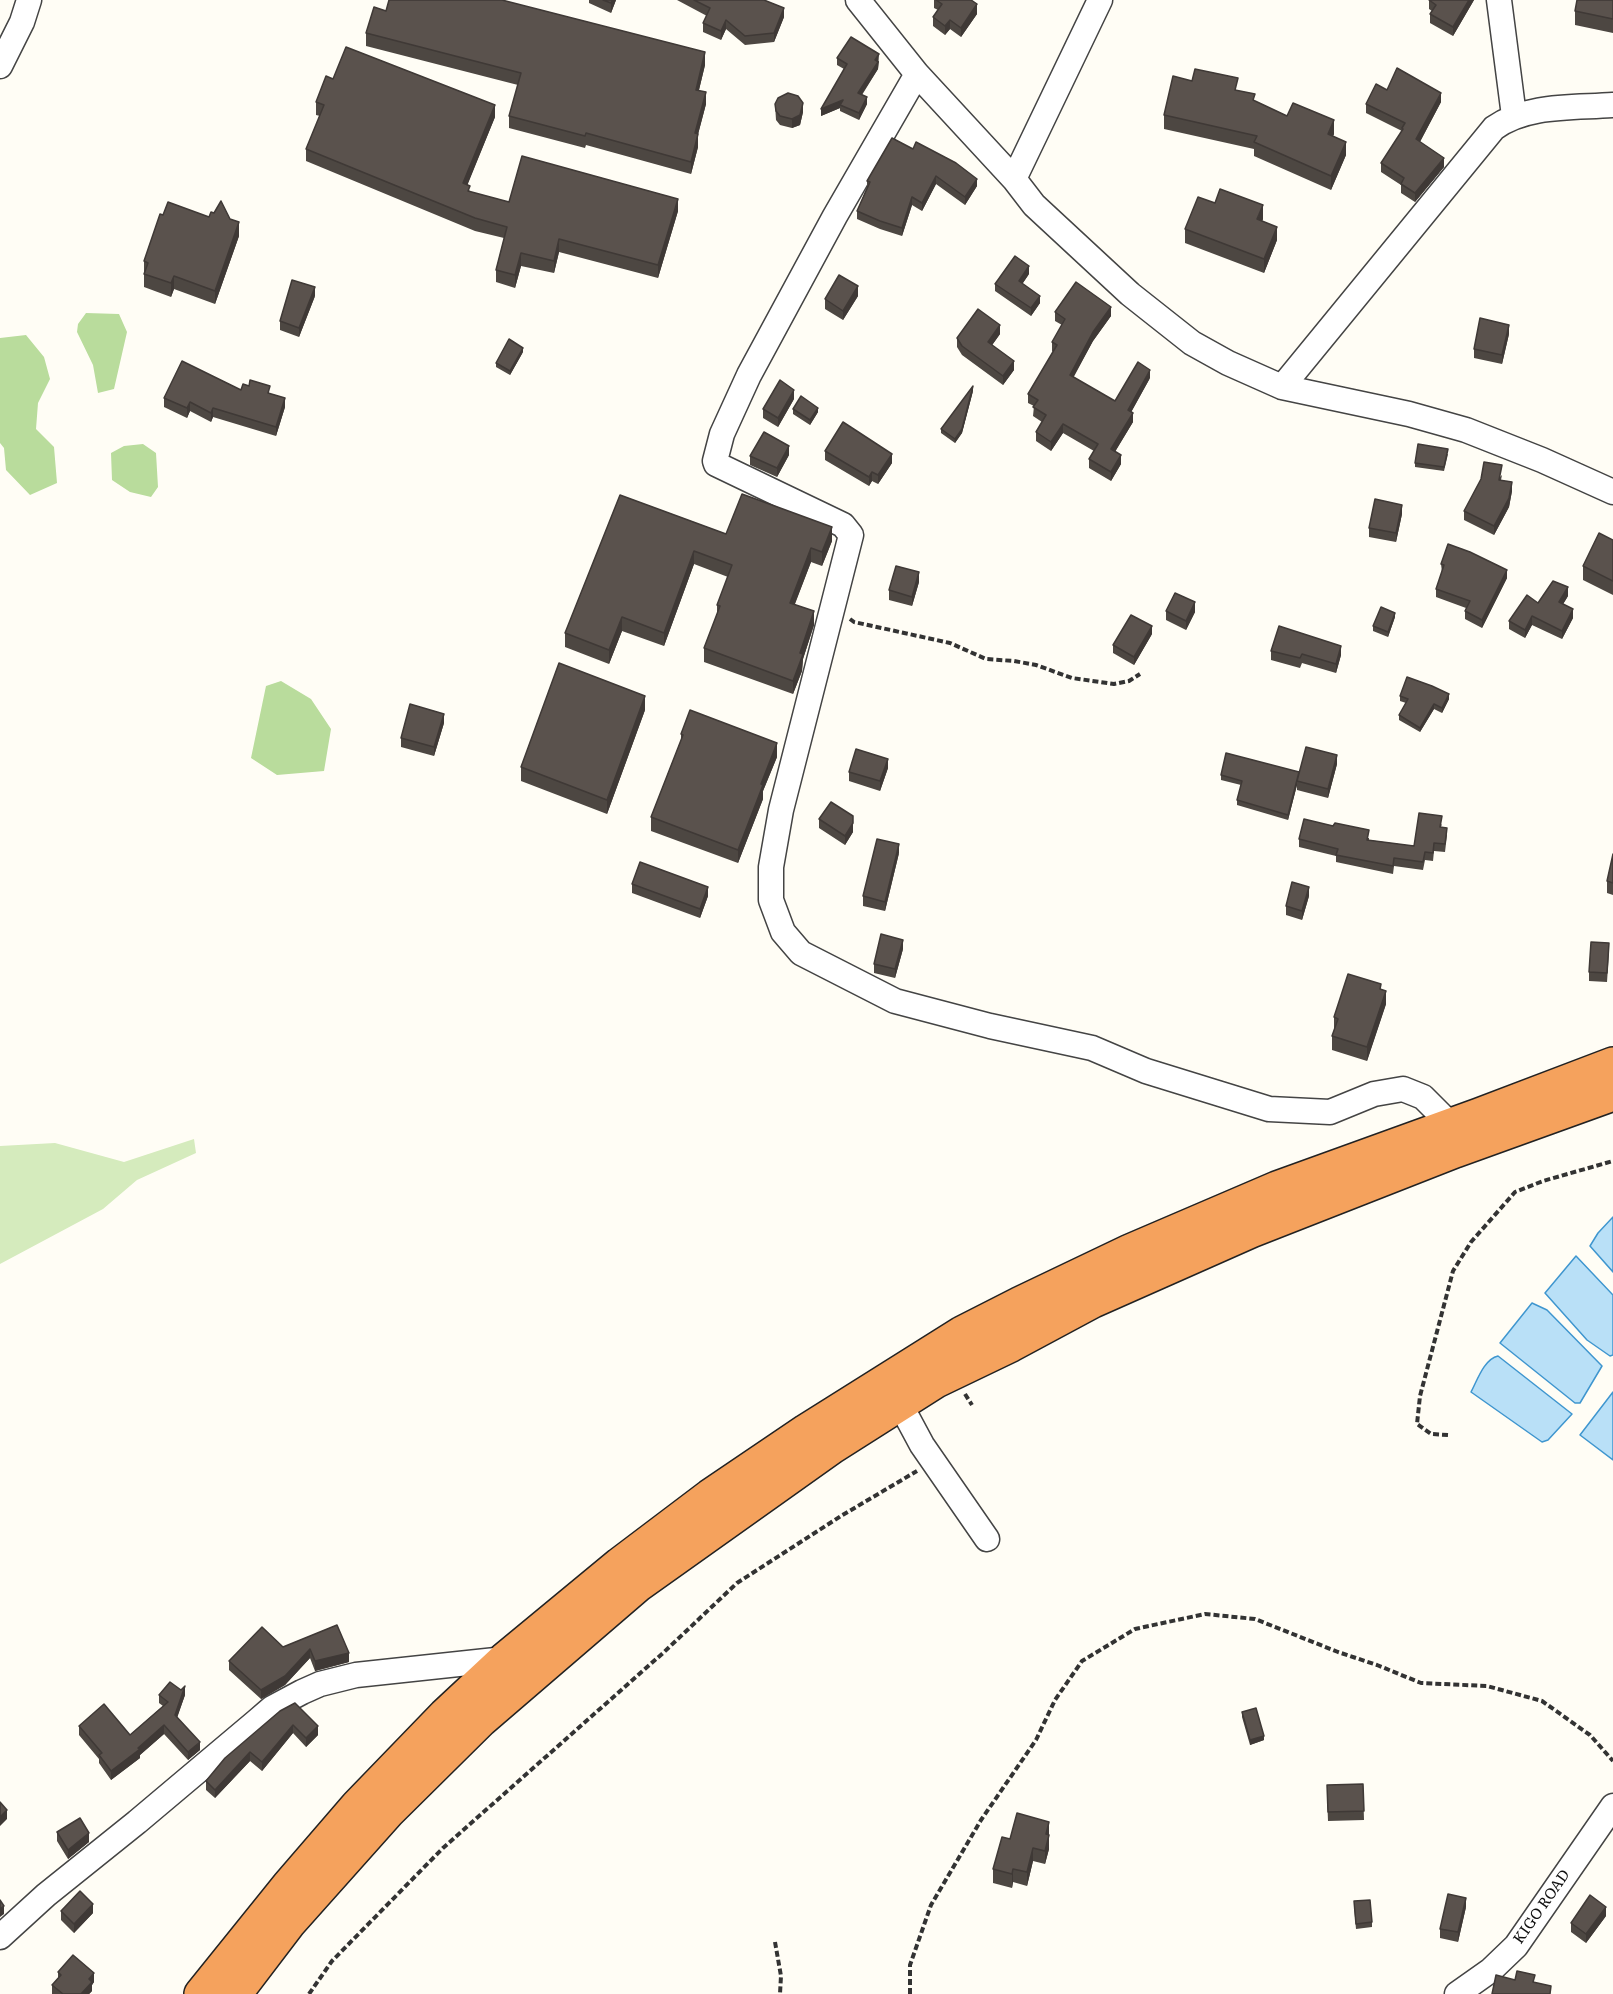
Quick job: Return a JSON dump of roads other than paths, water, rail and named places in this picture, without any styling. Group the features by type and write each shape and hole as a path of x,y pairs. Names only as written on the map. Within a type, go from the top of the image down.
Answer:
{"highway":[{"path":"201,1994 288,1886 364,1798 445,1715 505,1659 620,1564 710,1496 806,1431 962,1334 1130,1251 1277,1188 1613,1064"},
{"path":"235,1994 290,1923 388,1812 481,1720 638,1585 832,1447 936,1381 1011,1345 1093,1301 1251,1232 1455,1151 1613,1094"}],"street":[{"path":"0,66 22,22 29,0"},
{"path":"858,0 917,74 1014,179 1034,205 1130,294 1192,344 1282,387 1409,414 1466,430 1542,460 1613,492"},
{"path":"1014,179 1100,0"},
{"path":"1499,0 1514,116"},
{"path":"917,74 835,216 749,375 722,434 716,461 716,464 843,525 851,535 781,810 771,867 771,900 783,932 801,953 895,1001 990,1026 1092,1048 1146,1071 1269,1109 1330,1112 1374,1094 1403,1089 1423,1097 1451,1125"},
{"path":"1282,387 1494,128 1514,116 1528,112 1613,105"},
{"path":"900,1404 922,1445 987,1539"},
{"path":"0,1937 46,1894 137,1822 272,1708 320,1684 356,1675 505,1659"},
{"name":"KIGO ROAD","path":"1457,1994 1491,1970 1515,1946 1613,1806"}],"water":[{"path":"1613,1217 1613,1272 1590,1246 1598,1233"},
{"path":"1576,1256 1613,1295 1613,1355 1610,1356 1587,1340 1545,1293"},
{"path":"1532,1303 1547,1310 1602,1366 1580,1403 1575,1403 1500,1343"},
{"path":"1498,1356 1572,1414 1548,1440 1542,1442 1471,1392 1485,1366"},
{"path":"1613,1392 1613,1460 1580,1435"}]}
